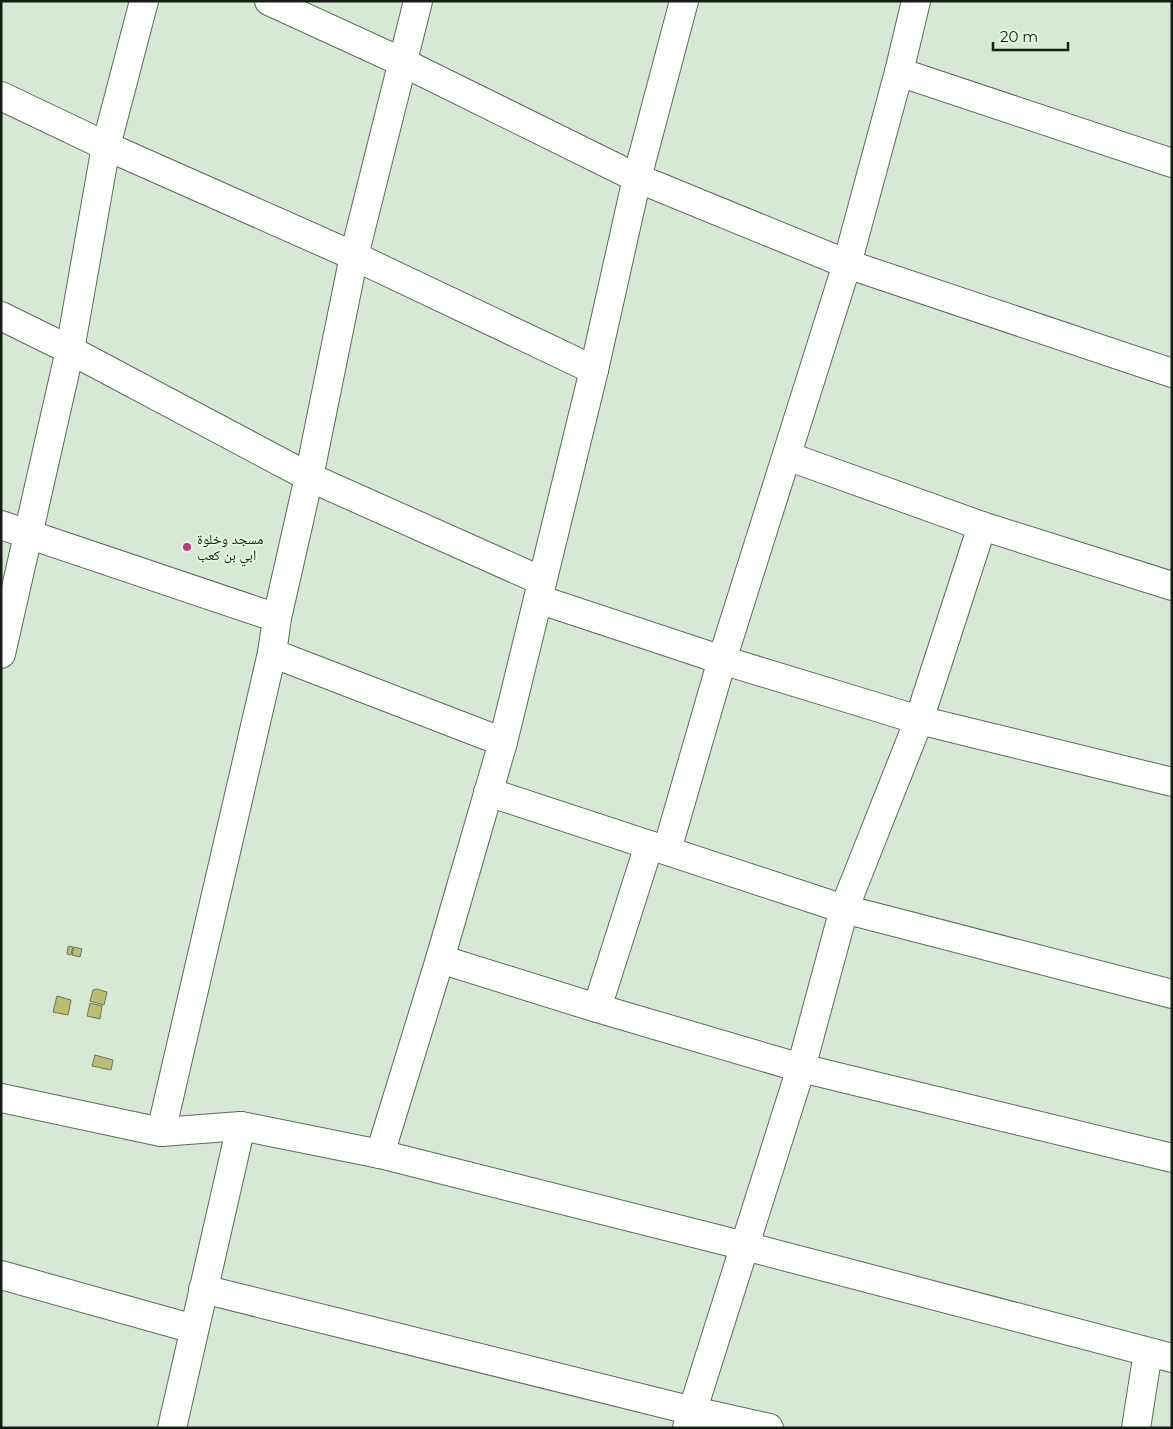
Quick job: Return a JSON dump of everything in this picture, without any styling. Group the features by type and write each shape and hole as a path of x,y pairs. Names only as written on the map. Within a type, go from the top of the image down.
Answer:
{"street":[{"path":"1,654 70,350 106,146 144,1"},
{"path":"269,1 402,62 637,178 847,264 1172,373"},
{"path":"161,1132 272,653 277,618 309,477 354,256 418,1"},
{"path":"380,1154 440,959 503,742 594,370 637,178 684,1"},
{"path":"597,1008 658,847 722,660 787,456 847,264 900,72 916,1"},
{"path":"900,72 1172,163"},
{"path":"1,96 106,146 354,256 594,370"},
{"path":"1,316 70,350 309,477 540,590 722,660 919,720 1172,782"},
{"path":"787,456 982,526 1172,586"},
{"path":"1,525 277,618"},
{"path":"690,1419 800,1068 844,909 919,720 982,526"},
{"path":"272,653 503,742"},
{"path":"488,792 844,909 1172,994"},
{"path":"440,959 800,1068 1172,1158"},
{"path":"1,1098 161,1132 241,1126 380,1154 745,1246 1160,1355 1136,1428"},
{"path":"172,1428 241,1126"},
{"path":"1,1275 194,1329"},
{"path":"203,1289 690,1419 769,1428"}],"building":[{"path":"68,947 73,947 71,955 67,954"},
{"path":"74,947 82,949 80,957 72,955"},
{"path":"97,989 107,992 104,1005 90,1001 93,990"},
{"path":"57,996 71,1000 68,1015 53,1012"},
{"path":"90,1003 102,1006 100,1019 87,1016"},
{"path":"95,1055 113,1060 111,1070 92,1066"}],"place":[{"name":"مسجد وخلوة ابي بن كعب","path":"187,547"}]}
